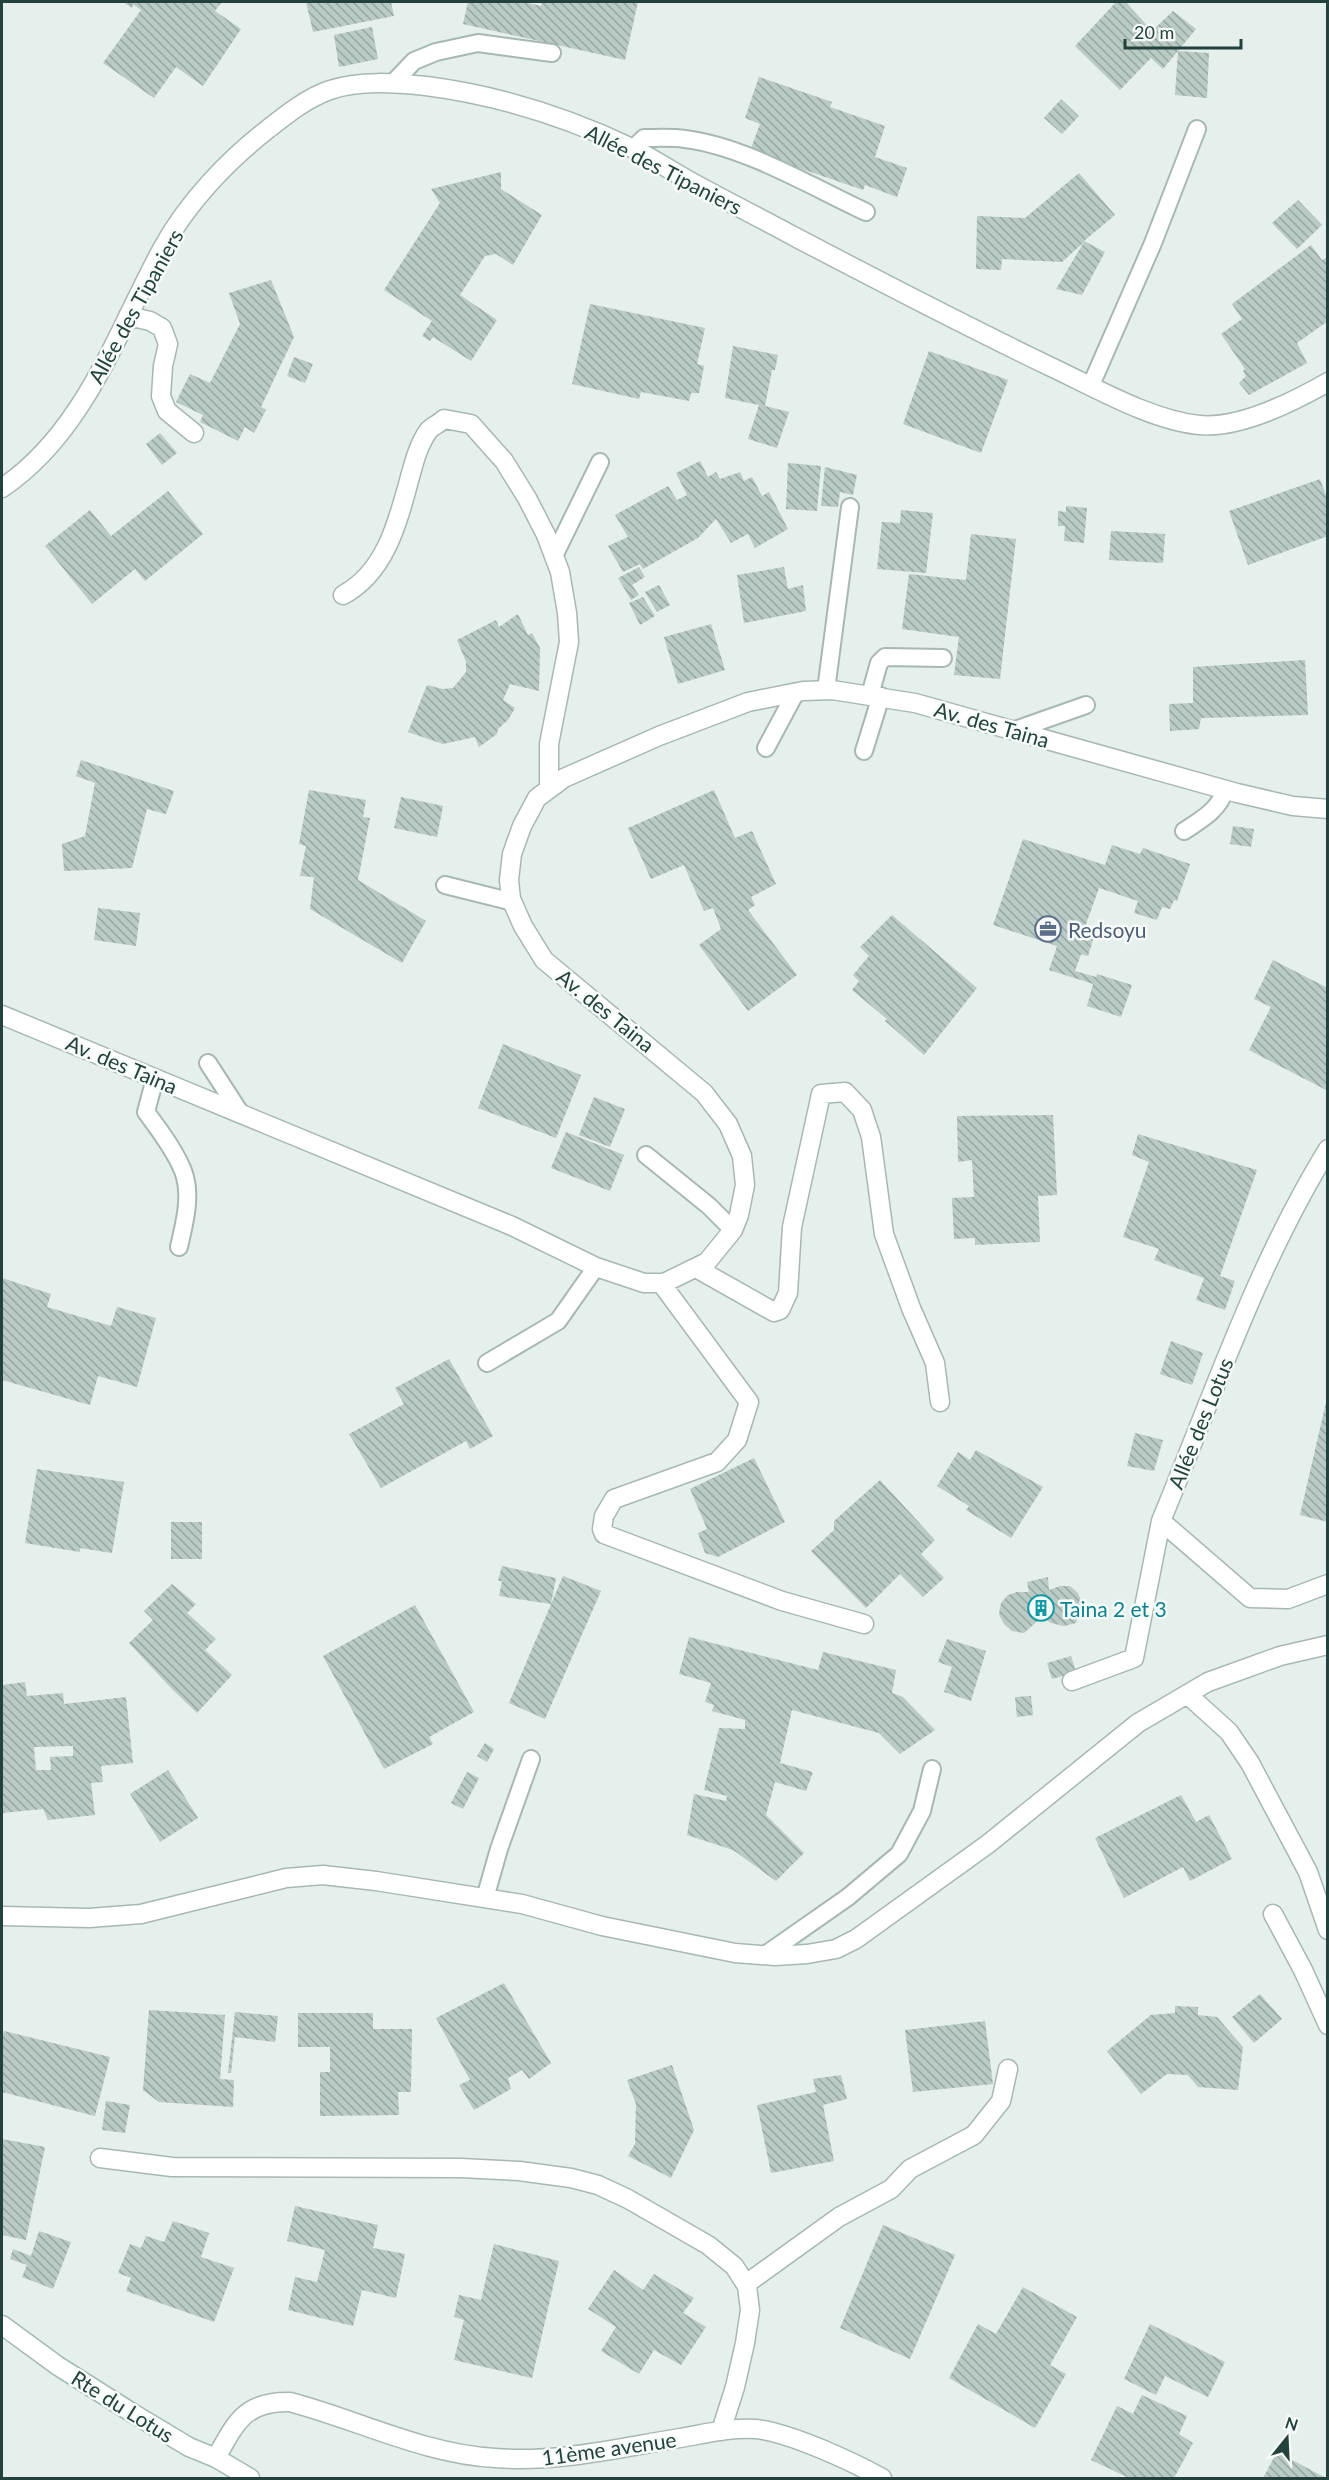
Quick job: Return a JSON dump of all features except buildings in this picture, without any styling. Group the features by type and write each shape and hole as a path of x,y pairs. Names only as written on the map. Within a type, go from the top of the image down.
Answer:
{"street":[{"name":"Allée des Tipaniers","path":"2,488 33,462 56,437 87,395 164,245 204,190 246,146 297,107 329,91 360,84 393,83 448,89 561,118 633,149 910,297 1164,419 1203,425 1247,418 1291,402 1328,382"},
{"path":"128,316 150,321 162,327 168,344 160,396 167,411 194,433"},
{"path":"343,595 356,588 381,560 400,512 415,459 430,430 444,419 471,424 504,461 532,508 560,572 569,642 549,744 549,789"},
{"name":"Av. des Taina","path":"2,1015 512,1226 596,1267 644,1283 661,1283 707,1262 733,1230 739,1215 745,1185 742,1156 728,1124 704,1093 660,1054 544,960 523,926 513,902 509,880 512,854 522,826 537,798 564,778 692,723 748,702 796,692 826,690 875,695 915,703 1225,790 1293,806 1328,809"},
{"path":"696,1268 774,1312 780,1310 788,1293 792,1227 821,1094 845,1092 862,1110 871,1137 884,1234 911,1308 935,1363 940,1402"},
{"name":"Allée des Lotus","path":"1072,1681 1134,1658 1161,1521 1268,1258 1302,1191 1328,1149"},
{"path":"661,1283 749,1402 736,1440 717,1462 614,1499 604,1516 602,1529 604,1534 782,1601 864,1624"},
{"path":"1161,1521 1250,1598 1288,1599 1328,1584"},
{"path":"2,1916 89,1918 141,1914 286,1878 323,1875 522,1904 602,1926 735,1953 807,1954 836,1949 856,1939 988,1844 1138,1723 1208,1682 1280,1656 1328,1645"},
{"path":"1187,1694 1229,1732 1250,1763 1308,1872 1328,1930"},
{"path":"1273,1914 1303,1970 1328,2025"},
{"path":"746,2284 838,2217 891,2189 910,2169 974,2135 1001,2101 1008,2068"},
{"path":"100,2158 172,2167 461,2168 519,2171 571,2178 598,2185 628,2199 700,2240 734,2266 746,2284 750,2310 745,2343 735,2388 721,2431"},
{"name":"Rte du Lotus","path":"2,2325 57,2366 134,2414 189,2447 216,2458 250,2478"},
{"name":"11ème avenue","path":"216,2458 232,2428 249,2411 268,2401 290,2402 414,2441 460,2453 495,2458 562,2458 721,2431 755,2429 785,2435 882,2478"}],"lane":[{"path":"393,83 414,61 436,52 478,43 552,53"},
{"path":"1091,385 1154,243 1197,129"},
{"path":"633,149 644,138 686,139 724,148 760,162 866,212"},
{"path":"554,556 600,462"},
{"path":"826,690 850,507"},
{"path":"864,751 879,663 885,657 943,658"},
{"path":"766,748 796,692"},
{"path":"1015,730 1086,705"},
{"path":"1184,831 1204,819 1221,801 1225,790"},
{"path":"445,885 513,902"},
{"path":"208,1063 241,1114"},
{"path":"155,1078 146,1112 164,1137 185,1176 187,1208 179,1247"},
{"path":"646,1155 709,1206 733,1230"},
{"path":"487,1363 558,1321 596,1267"},
{"path":"485,1898 499,1848 531,1759"},
{"path":"765,1955 848,1897 899,1854 922,1811 932,1769"}],"place":[{"name":"Redsoyu","path":"1048,929"},
{"name":"Taina 2 et 3","path":"1041,1608"}]}
